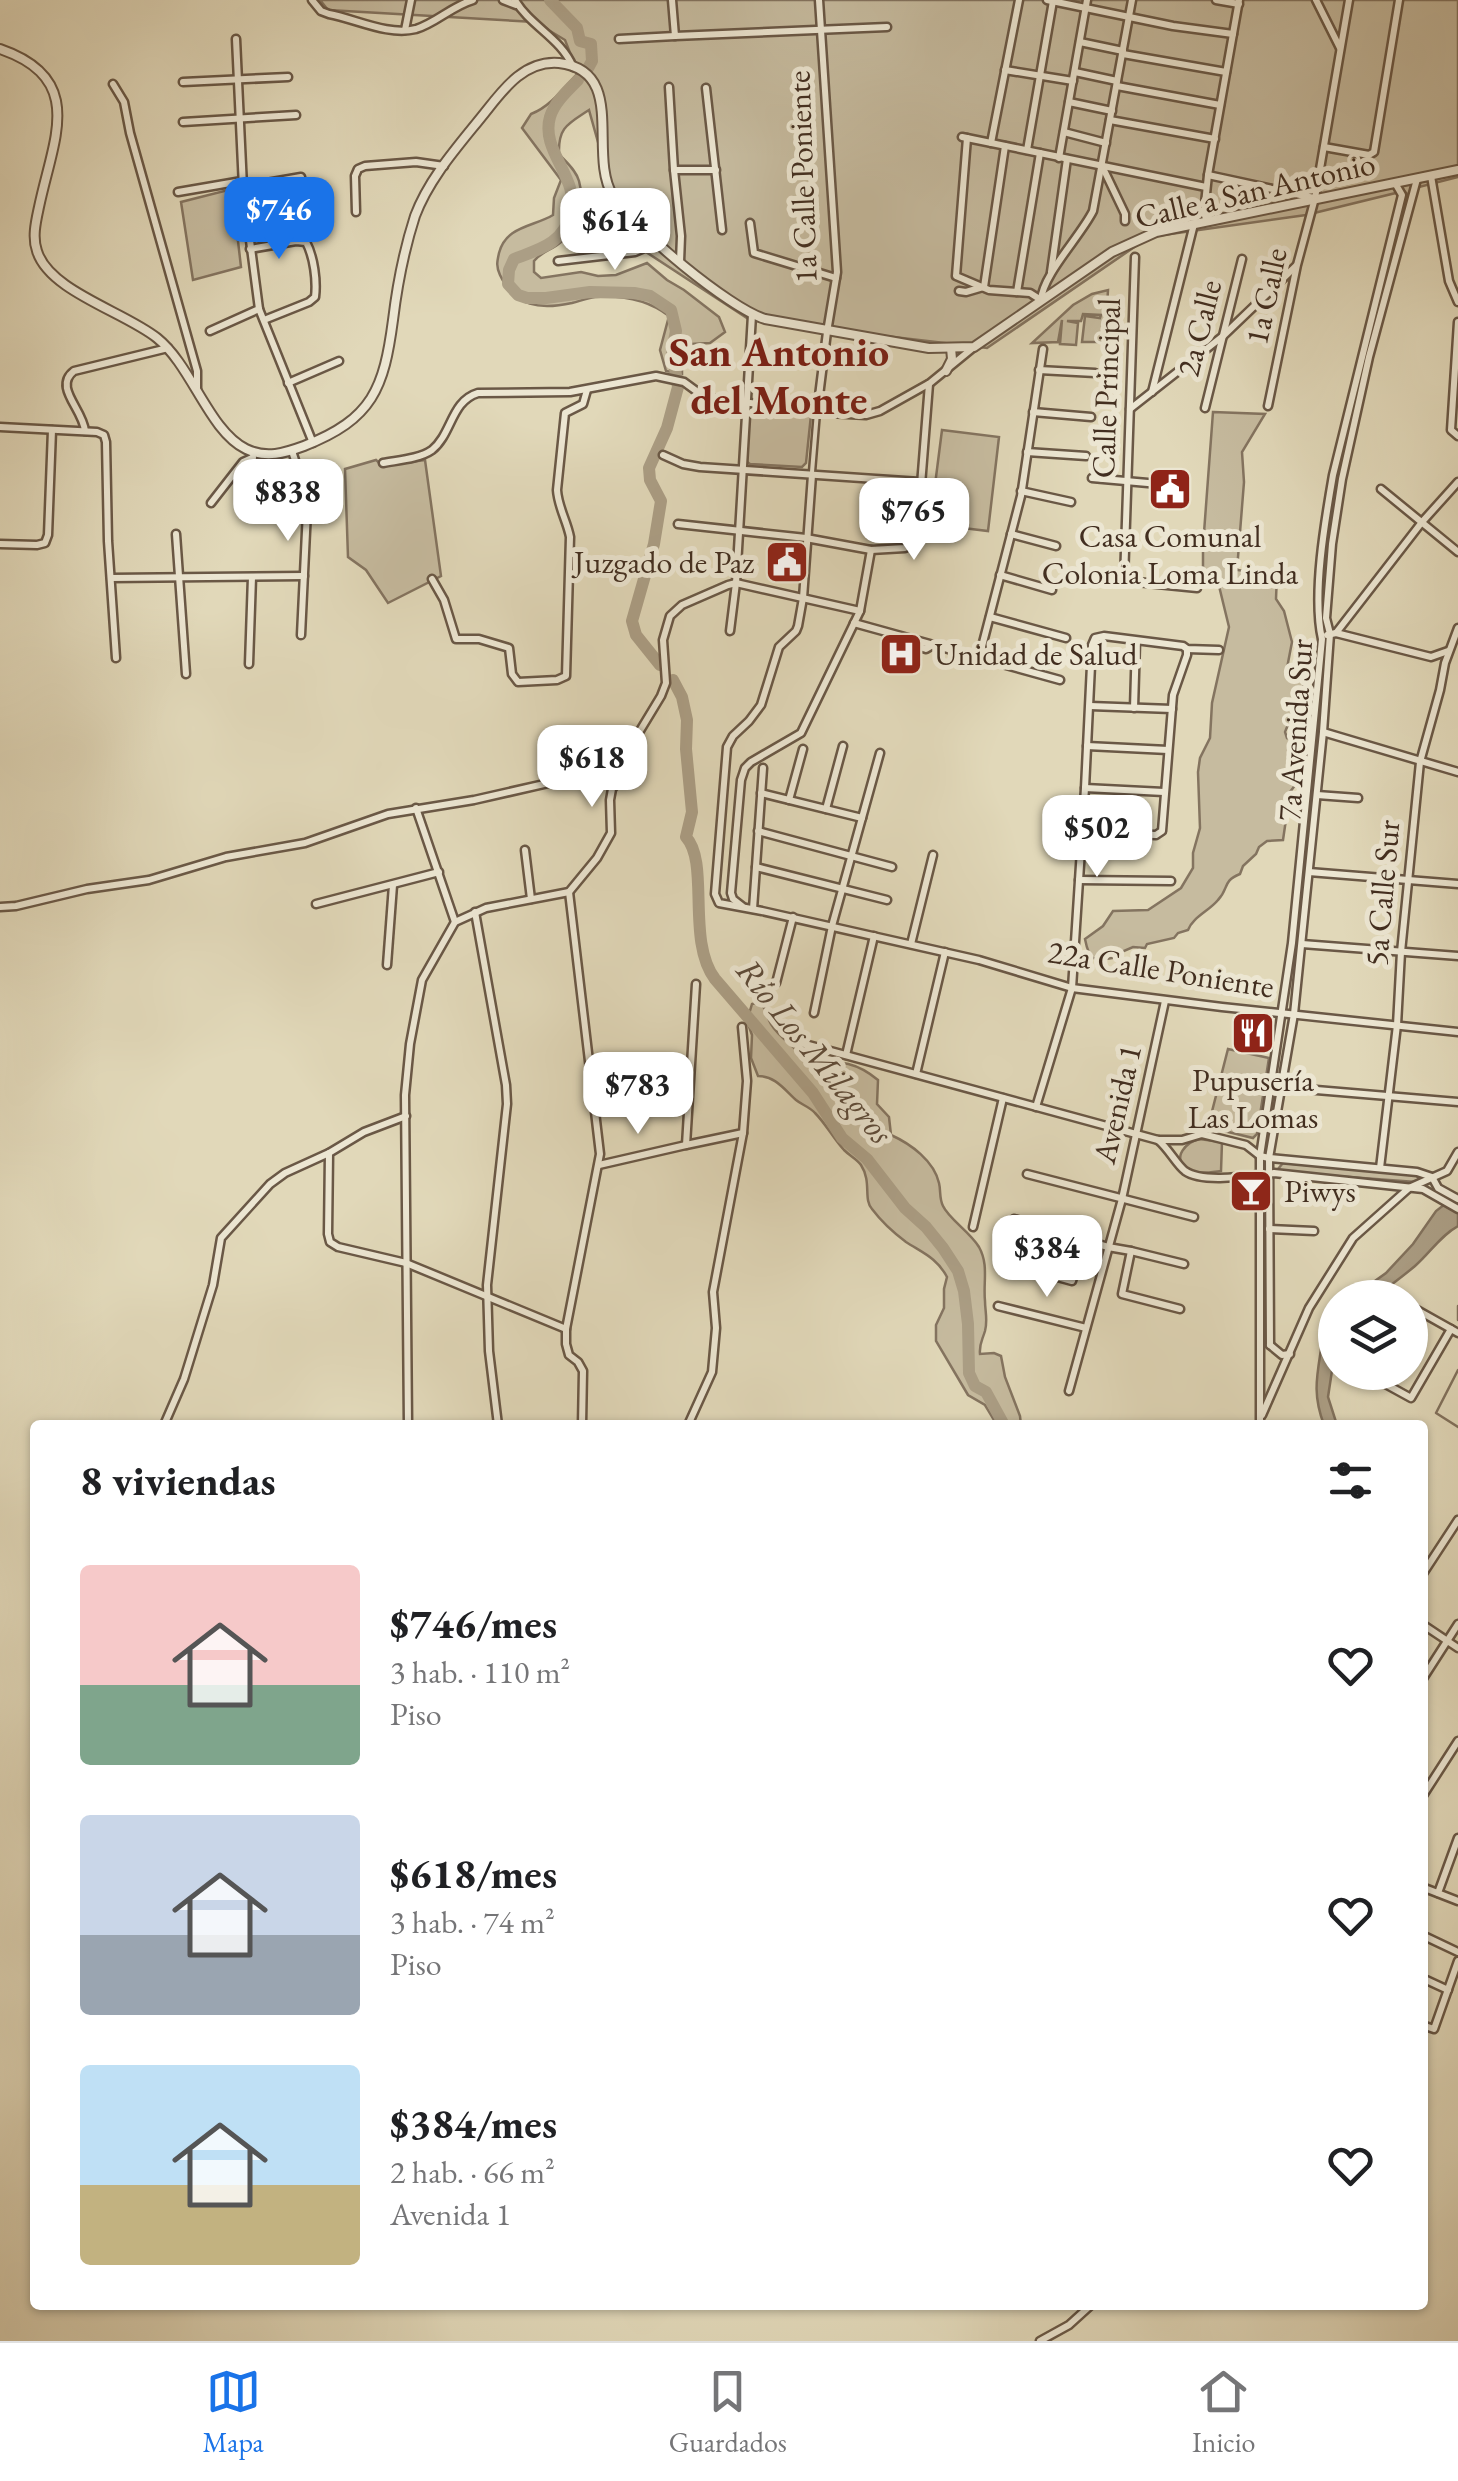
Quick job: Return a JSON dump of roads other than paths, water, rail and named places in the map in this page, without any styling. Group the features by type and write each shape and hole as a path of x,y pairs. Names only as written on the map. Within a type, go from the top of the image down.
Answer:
{"street":[{"path":"312,0 329,14 404,30 425,25 473,0"},
{"path":"404,30 410,0"},
{"path":"502,0 516,2 566,53 573,66"},
{"path":"672,0 675,36"},
{"name":"1a Calle Poniente","path":"817,412 838,272 819,0"},
{"path":"991,142 1019,0"},
{"path":"1027,150 1051,0 1233,34"},
{"path":"1041,300 1051,274 1091,216 1132,0"},
{"path":"1206,221 1206,187 1239,2 1216,0"},
{"path":"1316,0 1340,49"},
{"path":"1208,175 1315,198 1349,0"},
{"path":"1324,147 1374,152 1399,0"},
{"path":"1051,274 1064,132 1086,4"},
{"path":"619,39 886,27"},
{"path":"236,39 243,184 259,309 312,443"},
{"path":"1080,42 1226,72"},
{"path":"0,50 21,56 42,72 57,106 56,134 35,226 42,264 66,286 153,334 168,348 224,432 255,455"},
{"path":"211,504 244,462 255,455 282,454 312,443 360,414 383,377 415,218 423,198 512,81 539,65 573,66 594,82 602,106 602,165 613,196 680,262 752,315 826,332 928,348 974,347"},
{"path":"1005,70 1073,82"},
{"path":"1074,72 1220,105"},
{"path":"183,82 288,76"},
{"path":"113,84 124,102 197,371 197,389"},
{"path":"669,87 682,236 680,262"},
{"path":"706,88 722,230"},
{"path":"1069,102 1214,139"},
{"path":"183,122 296,115"},
{"path":"1064,132 1106,143"},
{"path":"1041,300 1035,295 997,291 956,276 965,138 1206,187"},
{"path":"984,287 1005,146"},
{"path":"1017,292 1040,153"},
{"path":"356,212 358,169 416,162 444,166"},
{"path":"1102,166 1124,222"},
{"path":"674,170 716,170"},
{"name":"Calle a San Antonio","path":"974,347 1112,252 1156,232 1458,170"},
{"path":"1431,176 1458,302"},
{"path":"178,192 301,177"},
{"name":"7a Avenida Sur","path":"1265,1174 1294,1014 1302,944 1333,633 1326,618 1332,544 1369,357 1417,179"},
{"name":"7a Avenida Sur","path":"1265,1174 1260,1156 1283,1013 1322,639 1318,620 1326,515 1332,475 1402,194 1395,183"},
{"name":"1a Calle","path":"1268,406 1315,198"},
{"path":"750,224 754,252 836,278"},
{"path":"1152,394 1194,224"},
{"path":"250,249 296,241 306,242 310,250 315,298 264,320"},
{"path":"558,261 635,252 658,242"},
{"name":"Calle Principal","path":"1124,580 1135,257"},
{"name":"2a Calle","path":"1205,408 1242,259"},
{"path":"1130,409 1223,336 1297,265"},
{"path":"959,292 984,287"},
{"path":"210,331 259,309"},
{"path":"730,631 752,315"},
{"path":"1458,322 1452,430 1458,436"},
{"path":"384,463 426,453 436,446 468,396 587,390 646,376 684,382 703,396 858,416 873,414 930,383 974,347"},
{"path":"85,431 83,418 67,391 67,376 168,348"},
{"path":"946,371 952,359 951,348"},
{"path":"978,658 1012,534 1043,349"},
{"path":"288,383 339,360"},
{"path":"1039,370 1095,374"},
{"path":"678,524 806,538 871,550 905,548 918,522 930,383"},
{"path":"432,579 444,600 456,639 480,639 509,648 512,674 518,682 566,676 570,537 557,490 565,412 582,404 587,390"},
{"path":"817,412 818,446 806,538 804,598 796,632 779,648 761,704 727,747 714,894 719,904 730,893 745,768 801,733 860,611 871,550"},
{"path":"1032,412 1091,417"},
{"path":"0,427 104,434 116,658"},
{"path":"0,544 45,543 52,430"},
{"path":"292,450 306,511 301,635"},
{"path":"1027,452 1086,456"},
{"path":"255,455 252,469 261,502"},
{"path":"664,455 683,464 920,482"},
{"path":"1092,478 1159,484"},
{"path":"1322,639 1333,633 1458,482"},
{"path":"1381,489 1458,552"},
{"path":"1021,490 1070,502"},
{"path":"176,534 186,674"},
{"path":"1012,534 1056,546"},
{"path":"1000,575 1052,590"},
{"path":"1067,575 1197,588"},
{"path":"111,578 304,576"},
{"path":"249,664 252,577"},
{"path":"0,907 148,880 226,857 305,843 388,814 553,782 588,753 623,746 638,734 666,683 663,640 670,616 682,605 736,584 860,611"},
{"path":"990,616 1066,638"},
{"path":"854,623 1060,680"},
{"name":"5a Calle Sur","path":"1380,1168 1420,762 1448,651 1458,628"},
{"path":"1333,633 1430,656 1448,651"},
{"path":"1036,1107 1072,988 1094,638 1219,650"},
{"path":"1134,708 1136,640"},
{"path":"1082,833 1162,831 1172,695 1187,649"},
{"path":"1090,706 1172,710"},
{"path":"1323,732 1458,772"},
{"path":"408,1420 406,1116 410,1044 422,980 455,922 476,912 569,892 611,834 612,788 636,760 638,734"},
{"path":"826,809 843,746"},
{"path":"1087,746 1168,750"},
{"path":"790,800 803,749"},
{"path":"814,1013 832,926 880,753"},
{"path":"730,893 748,908 756,868 763,768"},
{"path":"1085,788 1164,792"},
{"path":"761,792 862,818"},
{"path":"1317,795 1358,798"},
{"path":"416,808 455,922"},
{"path":"758,831 892,866"},
{"path":"525,850 531,899"},
{"path":"911,944 933,855"},
{"path":"756,868 887,900"},
{"path":"316,904 438,872"},
{"path":"1309,872 1458,884"},
{"path":"1079,880 1171,881"},
{"path":"387,965 392,885"},
{"path":"569,892 600,1154 566,1330 570,1355 583,1370 582,1420"},
{"name":"22a Calle Poniente","path":"719,904 945,952 1072,988 1458,1032"},
{"path":"476,912 507,1104 487,1296 497,1420"},
{"path":"776,983 793,918"},
{"path":"846,1055 874,936"},
{"path":"1302,944 1458,956"},
{"path":"916,1074 945,952"},
{"path":"686,1144 696,984"},
{"name":"Avenida 1","path":"1069,1391 1122,1199 1165,1001"},
{"path":"690,1420 712,1372 716,1328 713,1292 744,1133 742,1027"},
{"path":"801,1044 1158,1140 1182,1140 1202,1134 1246,1146 1269,1158 1418,1172 1432,1177 1442,1190 1458,1199"},
{"path":"1281,1087 1458,1102"},
{"path":"973,1227 1004,1098"},
{"path":"166,1420 184,1379 213,1285 221,1238 284,1173 329,1154 364,1132 406,1116"},
{"path":"598,1165 744,1133"},
{"path":"1158,1140 1187,1173 1198,1176 1265,1174 1409,1188 1431,1193 1458,1208"},
{"path":"1179,1164 1177,1150 1182,1140"},
{"path":"1261,1420 1309,1308 1354,1238 1409,1188 1447,1171 1458,1152"},
{"path":"329,1154 330,1242 406,1263 566,1330"},
{"path":"1027,1174 1194,1217"},
{"path":"1265,1174 1270,1345"},
{"path":"1260,1420 1265,1174"},
{"path":"1014,1219 1108,1248 1184,1264"},
{"path":"1269,1229 1314,1231"},
{"path":"1000,1261 1072,1281 1084,1240"},
{"path":"1131,1251 1122,1294 1180,1308"},
{"path":"998,1306 1086,1328"},
{"path":"1428,1316 1454,1331 1428,1372"},
{"path":"1260,1350 1270,1345"},
{"path":"1270,1345 1282,1354 1290,1354"},
{"path":"1397,1390 1411,1398 1416,1390"},
{"path":"1428,1566 1458,1520"},
{"path":"1428,1671 1458,1624"},
{"path":"1428,1628 1458,1648"},
{"path":"1428,1788 1458,1741"},
{"path":"1438,1894 1455,1856 1458,1838"},
{"path":"1428,1890 1458,1902"},
{"path":"1428,1938 1458,1952"},
{"path":"1428,2026 1434,2029 1458,1962"},
{"path":"1428,1981 1448,1990"},
{"path":"1040,2341 1069,2325 1085,2310"}],"waterway":[{"path":"550,0 577,28 580,41 591,44 592,61 586,72"},
{"path":"578,80 555,107 548,129 570,188 571,213 556,239 514,259 508,284 527,298 590,292 634,293 650,296 671,310 676,331 672,351 678,387 667,428 649,468 650,480 661,501 654,544 632,621 636,635 660,665"},
{"name":"Río Los Milagros","path":"673,680 687,720 692,812 686,837 697,865 699,924 706,963 715,979 813,1093 842,1138 867,1159 958,1271 968,1324 969,1373 975,1386 986,1392 1001,1420"},
{"path":"1458,1306 1458,1320"},
{"path":"1458,1370 1436,1413 1458,1427"}],"place":[{"name":"Casa Comunal Colonia Loma Linda","path":"1170,489"},
{"name":"Juzgado de Paz","path":"787,562"},
{"name":"Unidad de Salud","path":"901,654"},
{"name":"Pupusería Las Lomas","path":"1253,1033"},
{"name":"Piwys","path":"1251,1191"}],"district":[{"name":"San Antonio del Monte","path":"779,375"}]}
